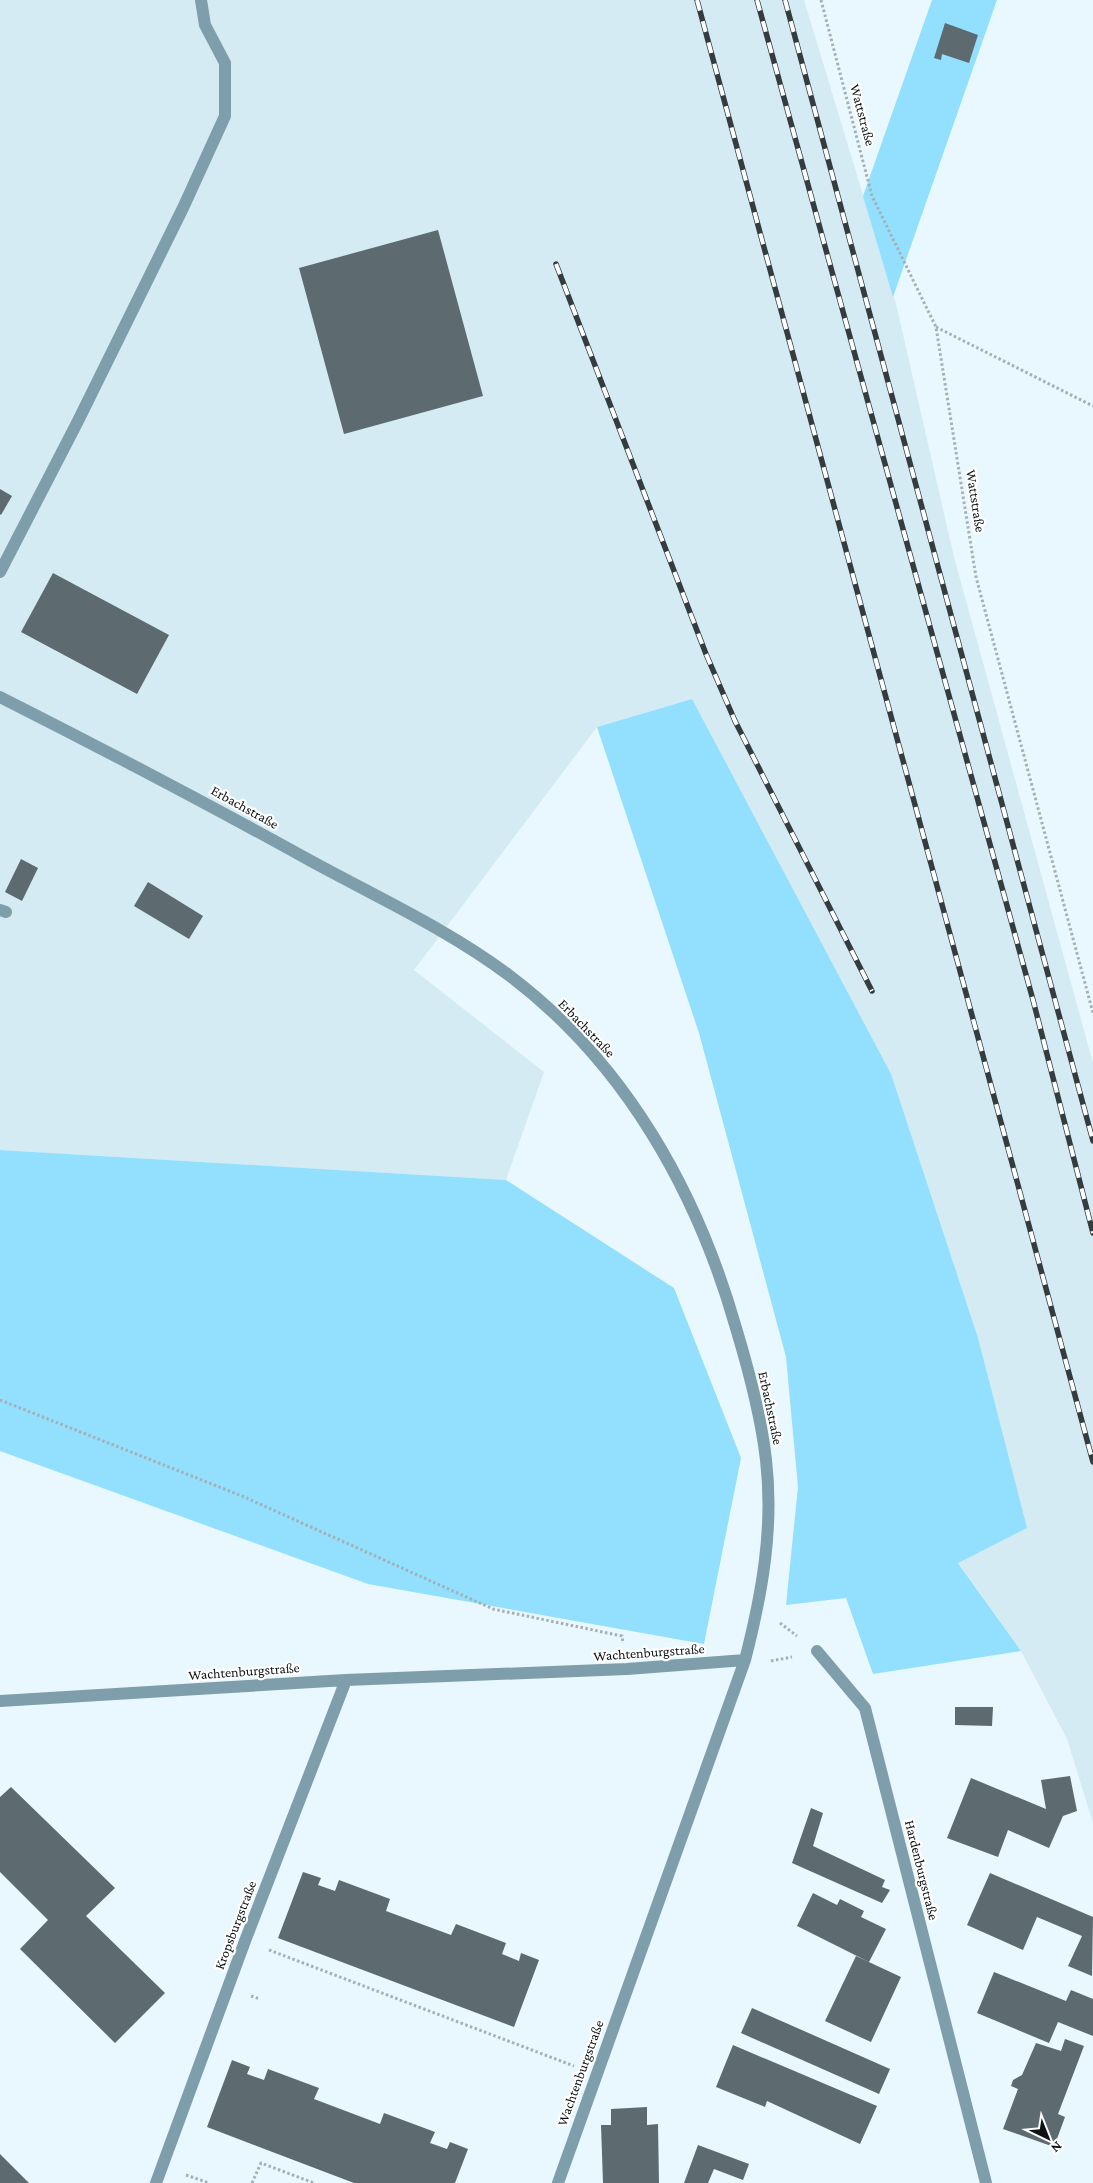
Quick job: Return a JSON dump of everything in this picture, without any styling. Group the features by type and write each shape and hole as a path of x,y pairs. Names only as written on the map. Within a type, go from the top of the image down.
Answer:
{"street":[{"path":"0,572 96,385 183,208 225,116 225,63 205,26 201,0"},
{"name":"Erbachstraße","path":"0,697 157,776 451,938 511,976 568,1026 595,1055 643,1118 665,1152 701,1228 731,1310 756,1400 766,1459 769,1526 764,1579 745,1660"},
{"name":"Hardenburgstraße","path":"817,1651 865,1708 986,2183"},
{"name":"Wachtenburgstraße","path":"0,1702 346,1680 627,1669 745,1660 595,2074 558,2183"},
{"name":"Kropsburgstraße","path":"156,2183 245,1941 346,1680"}],"path":[{"name":"Wattstraße","path":"821,0 872,196 936,327 976,577 1093,1013"},
{"path":"936,327 1093,406"},
{"path":"0,1400 242,1496 493,1609 622,1636 627,1669"},
{"path":"758,1605 817,1651"},
{"path":"745,1660 774,1660 817,1651"},
{"path":"245,1941 595,2074"},
{"path":"252,2183 261,2163 314,2183"}],"shaded area":[{"path":"0,0 804,0 896,304 954,557 1093,1063 1093,1823 1067,1739 1021,1651 958,1562 1027,1527 692,699 597,727 414,970 544,1072 506,1180 0,1150"},
{"path":"932,0 997,0 893,297 863,196"},
{"path":"692,699 891,1074 978,1338 1027,1528 958,1563 1021,1651 873,1674 846,1598 786,1605 798,1487 786,1357 699,1033 597,727"},
{"path":"0,1150 506,1180 674,1288 741,1458 704,1644 368,1584 0,1451"}],"building":[{"path":"945,23 978,35 969,63 942,54 941,60 934,58"},
{"path":"438,230 483,396 344,434 299,268"},
{"path":"0,489 12,496 1,515 0,514"},
{"path":"53,573 169,635 137,694 21,632"},
{"path":"21,859 38,868 22,901 5,892"},
{"path":"148,882 203,916 189,939 134,906"},
{"path":"955,1707 993,1707 992,1726 955,1725"},
{"path":"1070,1776 1077,1811 1063,1816 1049,1848 1008,1830 998,1857 947,1838 971,1778 1046,1809 1041,1780"},
{"path":"11,1787 115,1888 86,1916 165,1993 115,2043 20,1949 48,1920 0,1872 0,1797"},
{"path":"811,1808 823,1813 813,1846 885,1880 882,1887 890,1890 882,1903 792,1863"},
{"path":"303,1872 321,1878 318,1885 335,1891 339,1880 390,1899 386,1911 451,1935 456,1924 506,1943 502,1954 519,1961 521,1953 539,1960 514,2027 278,1938"},
{"path":"990,1873 1093,1917 1092,1976 1068,1966 1082,1936 1037,1917 1023,1950 967,1925"},
{"path":"813,1893 837,1905 840,1899 864,1911 861,1917 886,1929 869,1962 797,1926"},
{"path":"856,1956 901,1977 871,2042 825,2021"},
{"path":"994,1972 1066,2001 1071,1990 1093,1999 1093,2036 1058,2022 1049,2043 977,2013"},
{"path":"752,2008 890,2069 879,2094 741,2033"},
{"path":"1065,2039 1084,2046 1058,2114 1065,2117 1054,2147 1003,2129 1018,2089 1011,2086 1013,2080 1022,2075 1036,2043 1061,2051"},
{"path":"733,2045 877,2106 860,2144 767,2101 765,2107 716,2087"},
{"path":"232,2060 250,2067 247,2074 264,2080 268,2069 319,2088 314,2099 380,2124 384,2113 435,2132 430,2143 447,2149 450,2142 468,2149 455,2183 354,2183 207,2127"},
{"path":"647,2107 647,2125 658,2124 659,2183 603,2183 601,2125 611,2125 611,2109"},
{"path":"698,2145 749,2164 743,2180 714,2169 708,2183 684,2183"},
{"path":"0,2154 29,2183 0,2183"}],"railway":[{"path":"697,0 1093,1462"},
{"path":"757,0 1033,1000 1093,1233"},
{"path":"785,0 1093,1141"},
{"path":"556,264 706,654 735,721 872,991"}]}
